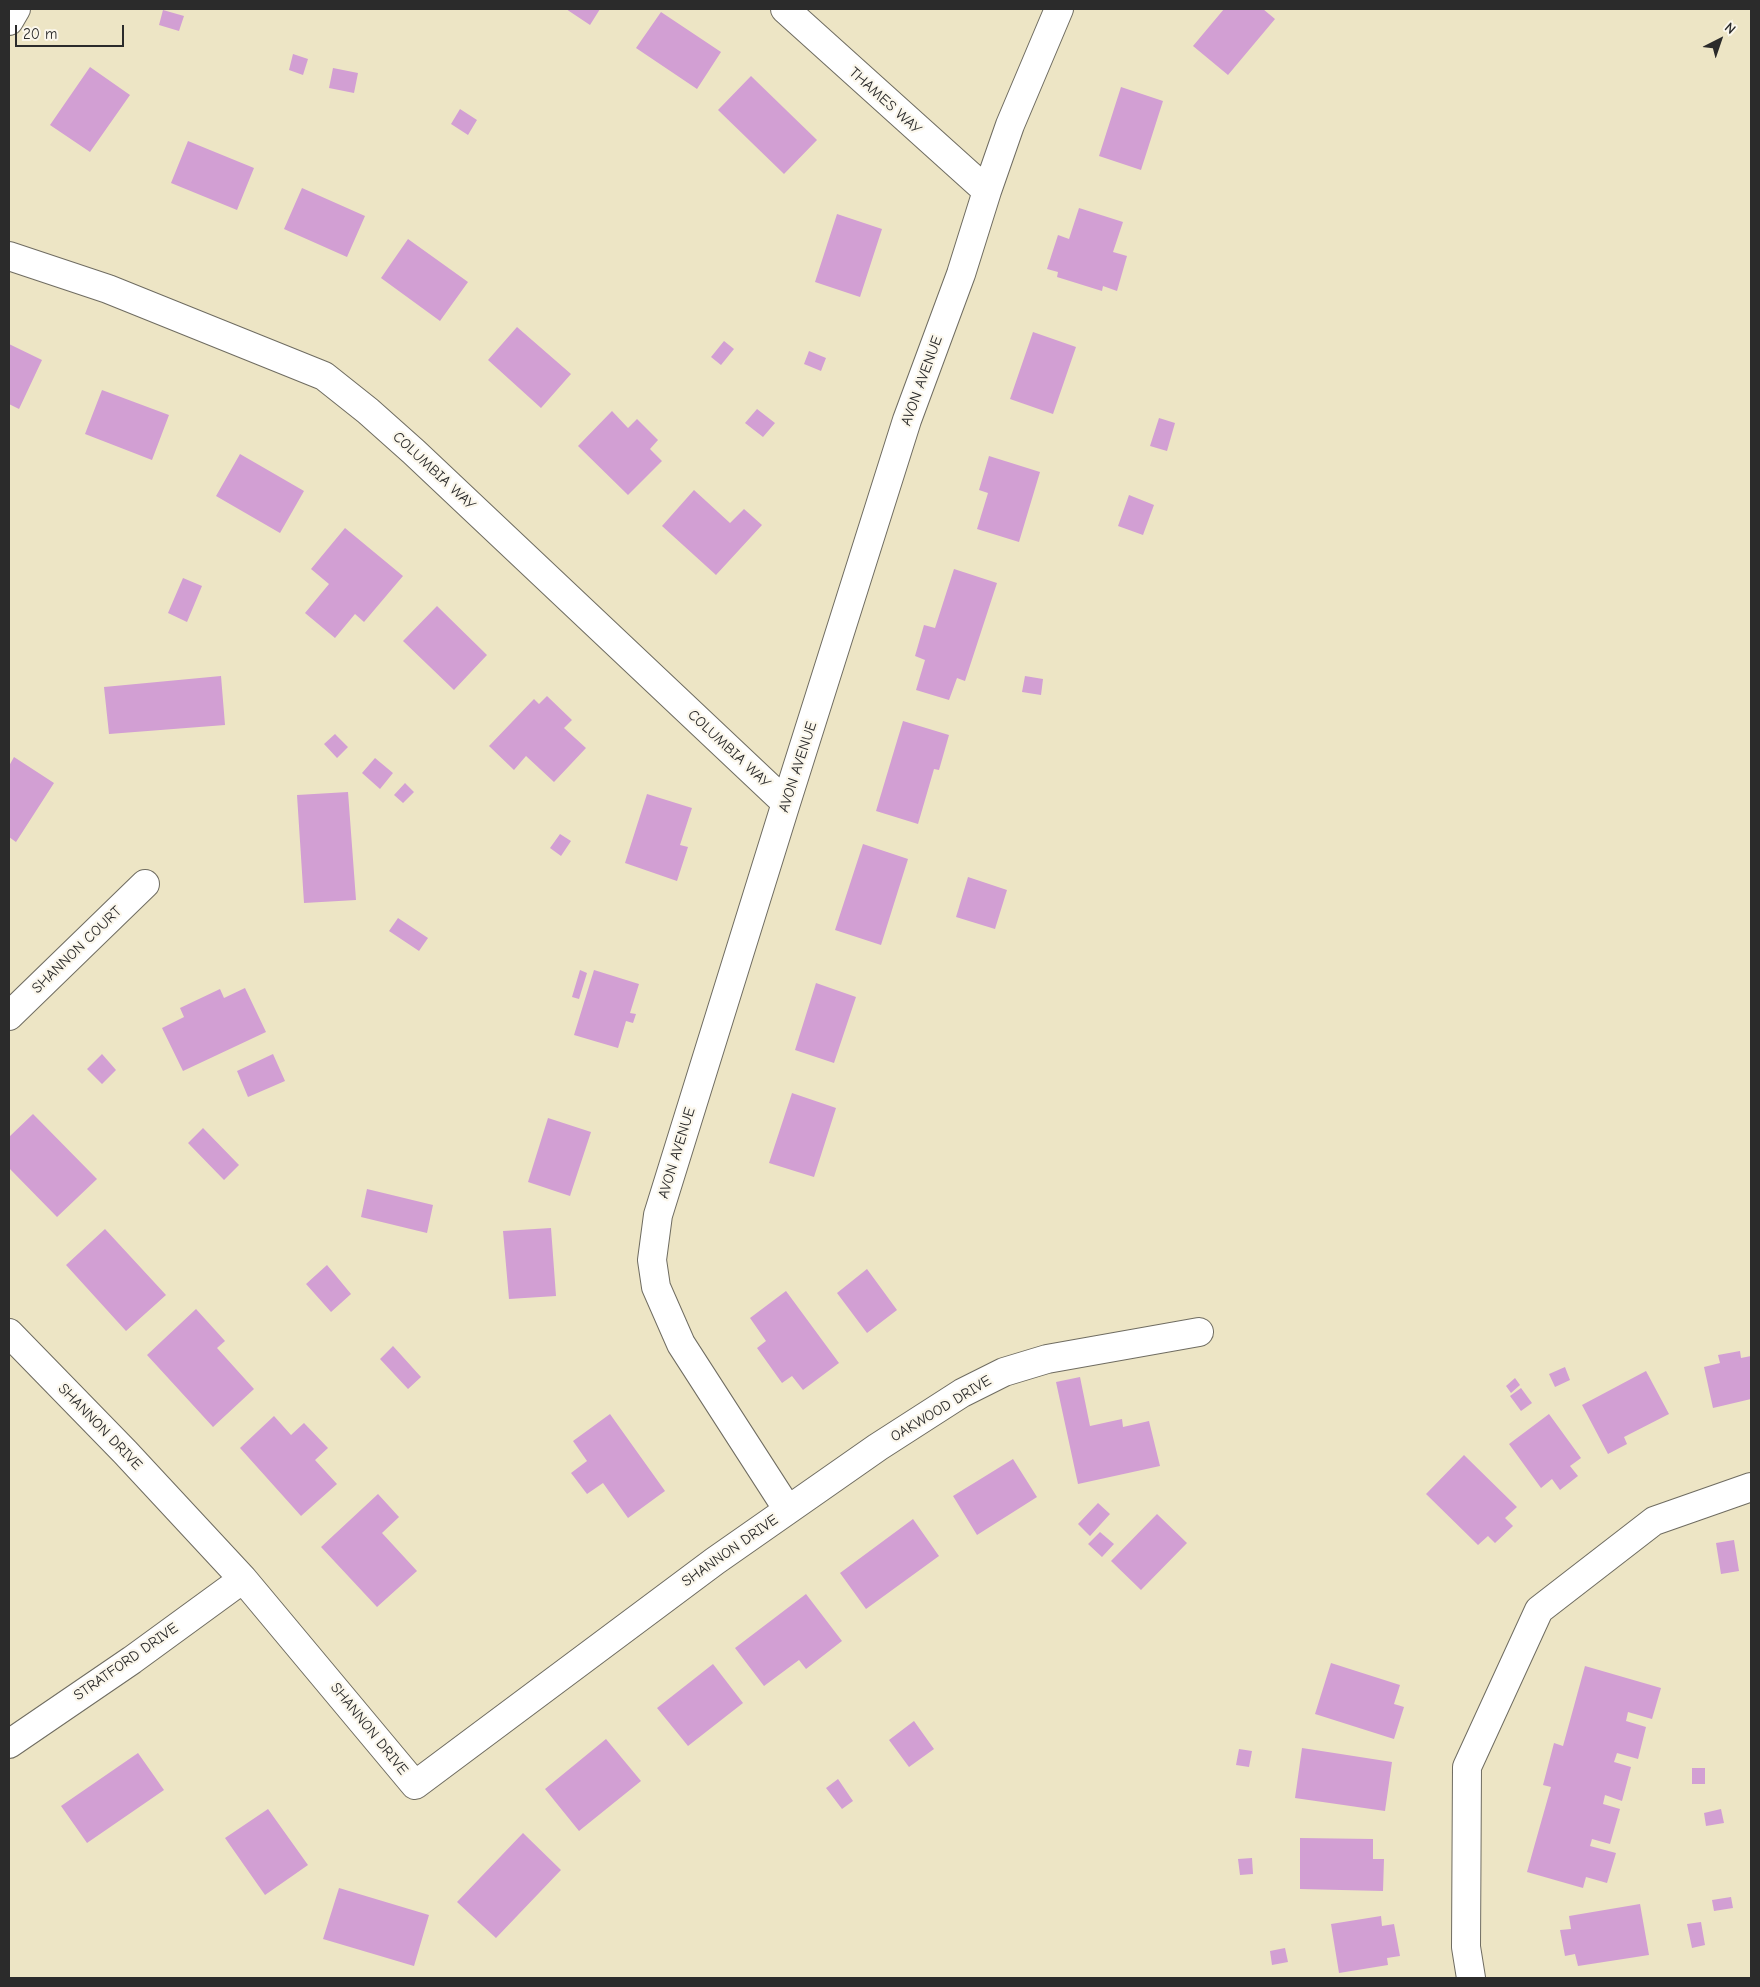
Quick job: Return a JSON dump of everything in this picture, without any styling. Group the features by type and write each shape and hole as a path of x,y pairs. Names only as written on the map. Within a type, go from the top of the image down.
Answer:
{"street":[{"path":"9,21 16,9"},
{"name":"THAMES WAY","path":"785,9 987,191"},
{"name":"AVON AVENUE","path":"788,1510 681,1344 656,1287 652,1260 658,1215 907,420 961,274 1010,125 1059,9"},
{"name":"COLUMBIA WAY","path":"9,256 108,289 324,376 368,411 414,452 786,803"},
{"name":"SHANNON COURT","path":"9,1016 145,884"},
{"name":"SHANNON DRIVE","path":"9,1332 125,1452 243,1579 317,1665 415,1785 715,1561 788,1510"},
{"name":"OAKWOOD DRIVE","path":"788,1510 920,1419 962,1393 1004,1372 1046,1358 1199,1332"},
{"path":"1471,1978 1466,1947 1468,1767 1539,1610 1654,1521 1751,1488"},
{"name":"STRATFORD DRIVE","path":"9,1744 132,1660 243,1579"}],"building":[{"path":"566,9 600,9 590,25"},
{"path":"1224,9 1263,9 1275,19 1228,75 1193,46"},
{"path":"163,10 184,16 179,31 159,25"},
{"path":"661,12 721,52 697,89 636,48"},
{"path":"293,54 308,59 303,75 289,70"},
{"path":"90,67 130,95 90,152 50,125"},
{"path":"333,68 358,73 354,93 329,88"},
{"path":"751,76 817,140 784,174 718,110"},
{"path":"1121,87 1163,101 1141,170 1099,156"},
{"path":"460,109 477,120 468,135 451,124"},
{"path":"188,141 254,168 237,210 171,183"},
{"path":"302,188 365,216 347,257 284,229"},
{"path":"1079,208 1123,222 1113,252 1127,256 1117,291 1103,286 1102,291 1057,277 1058,272 1047,269 1058,235 1069,239"},
{"path":"837,214 882,229 860,297 815,282"},
{"path":"408,239 468,282 440,321 381,278"},
{"path":"517,327 571,374 541,408 488,360"},
{"path":"1033,332 1076,347 1053,414 1010,399"},
{"path":"724,341 734,349 721,365 711,357"},
{"path":"9,344 42,360 19,409 9,404"},
{"path":"809,351 826,358 821,371 804,364"},
{"path":"102,390 169,415 152,460 85,434"},
{"path":"757,409 775,423 763,437 745,423"},
{"path":"612,411 628,428 637,419 658,440 650,449 662,461 628,495 578,446"},
{"path":"1159,418 1175,423 1167,451 1150,446"},
{"path":"240,454 304,491 280,533 216,496"},
{"path":"989,456 1040,472 1019,542 977,529 988,493 979,490"},
{"path":"694,490 730,523 744,509 762,525 716,575 662,526"},
{"path":"1129,495 1154,505 1143,535 1118,526"},
{"path":"345,528 403,576 364,622 355,614 335,638 305,613 329,584 311,569"},
{"path":"954,569 997,583 965,681 957,678 949,700 916,690 925,660 915,656 924,625 935,628"},
{"path":"183,578 202,586 187,622 168,613"},
{"path":"437,606 487,655 454,690 403,641"},
{"path":"221,676 225,725 109,734 104,687"},
{"path":"1025,676 1043,679 1041,695 1022,692"},
{"path":"547,696 572,720 564,728 586,748 554,782 526,756 514,770 489,746 534,699 539,704"},
{"path":"903,721 949,735 939,770 934,769 918,824 876,811"},
{"path":"335,734 348,747 337,758 324,744"},
{"path":"14,757 54,783 16,842 9,837 9,766"},
{"path":"375,758 393,773 380,789 362,773"},
{"path":"405,783 414,792 403,803 394,795"},
{"path":"348,792 356,900 304,903 297,795"},
{"path":"647,794 692,808 680,845 688,847 677,881 625,863"},
{"path":"560,834 571,841 561,856 550,848"},
{"path":"863,844 908,859 881,945 835,930"},
{"path":"968,877 1007,890 995,929 956,917"},
{"path":"398,918 428,938 419,951 389,931"},
{"path":"580,970 587,973 579,999 572,997"},
{"path":"594,970 639,984 630,1013 636,1014 633,1023 626,1021 618,1048 574,1035"},
{"path":"816,983 856,997 834,1063 795,1050"},
{"path":"245,988 266,1032 183,1071 162,1028 184,1017 180,1008 220,989 224,998"},
{"path":"102,1054 116,1070 102,1084 87,1069"},
{"path":"273,1054 285,1081 248,1097 237,1071"},
{"path":"792,1093 836,1108 814,1177 769,1163"},
{"path":"33,1114 97,1179 57,1217 9,1168 9,1137"},
{"path":"548,1118 591,1132 570,1196 528,1182"},
{"path":"203,1128 239,1165 224,1180 188,1143"},
{"path":"367,1189 433,1205 427,1233 361,1217"},
{"path":"551,1228 556,1296 509,1299 503,1231"},
{"path":"105,1229 166,1295 126,1331 66,1265"},
{"path":"327,1265 351,1294 331,1312 306,1284"},
{"path":"867,1269 897,1310 867,1333 837,1293"},
{"path":"786,1291 839,1363 803,1390 792,1376 782,1383 757,1348 766,1341 750,1318"},
{"path":"196,1309 225,1341 217,1348 254,1389 213,1427 147,1355"},
{"path":"393,1346 421,1377 408,1389 380,1359"},
{"path":"1740,1351 1741,1358 1751,1356 1751,1399 1713,1408 1704,1367 1720,1363 1718,1355"},
{"path":"1565,1367 1570,1380 1555,1387 1549,1374"},
{"path":"1646,1371 1669,1414 1624,1437 1627,1444 1608,1454 1582,1405"},
{"path":"1080,1377 1090,1426 1122,1419 1123,1427 1149,1421 1160,1466 1078,1484 1056,1382"},
{"path":"1515,1378 1520,1385 1511,1393 1506,1386"},
{"path":"1521,1388 1532,1403 1521,1411 1510,1396"},
{"path":"610,1414 665,1491 628,1518 603,1483 587,1494 571,1473 587,1461 573,1441"},
{"path":"1549,1414 1581,1458 1570,1466 1578,1476 1560,1490 1552,1479 1541,1488 1509,1444"},
{"path":"274,1416 291,1435 304,1423 328,1448 315,1460 337,1484 301,1516 240,1448"},
{"path":"1464,1455 1517,1507 1505,1518 1513,1526 1495,1543 1488,1536 1478,1545 1426,1494"},
{"path":"1013,1459 1037,1497 977,1535 953,1496"},
{"path":"378,1494 399,1517 382,1533 417,1571 377,1607 321,1547"},
{"path":"1098,1503 1110,1514 1090,1536 1078,1524"},
{"path":"1157,1514 1187,1543 1141,1590 1111,1561"},
{"path":"913,1519 939,1556 866,1609 840,1573"},
{"path":"1100,1532 1114,1544 1102,1557 1088,1544"},
{"path":"1734,1540 1739,1571 1721,1574 1716,1543"},
{"path":"806,1594 842,1641 806,1669 799,1660 764,1686 735,1648"},
{"path":"1331,1663 1400,1685 1394,1704 1404,1707 1394,1739 1315,1714"},
{"path":"713,1664 743,1703 688,1746 657,1708"},
{"path":"1585,1666 1661,1688 1652,1719 1628,1712 1626,1721 1646,1727 1638,1759 1617,1753 1614,1762 1631,1767 1622,1801 1605,1795 1603,1804 1620,1809 1610,1844 1592,1839 1590,1846 1616,1853 1607,1883 1586,1877 1583,1888 1527,1872 1551,1787 1543,1785 1554,1743 1563,1746"},
{"path":"914,1721 934,1749 909,1767 889,1740"},
{"path":"606,1739 641,1781 579,1831 545,1789"},
{"path":"1302,1748 1392,1762 1385,1811 1295,1798"},
{"path":"1239,1749 1252,1751 1249,1767 1236,1765"},
{"path":"138,1753 164,1790 87,1843 61,1806"},
{"path":"1692,1768 1705,1768 1705,1784 1692,1784"},
{"path":"838,1779 853,1801 842,1809 826,1788"},
{"path":"268,1809 308,1865 265,1895 225,1838"},
{"path":"1721,1809 1724,1823 1706,1826 1704,1813"},
{"path":"523,1833 561,1870 496,1938 457,1902"},
{"path":"1300,1838 1373,1839 1373,1859 1384,1859 1383,1891 1300,1889"},
{"path":"1252,1858 1253,1874 1240,1875 1238,1859"},
{"path":"339,1888 429,1915 414,1966 323,1939"},
{"path":"1731,1897 1733,1908 1714,1911 1712,1900"},
{"path":"1640,1904 1649,1955 1578,1966 1575,1954 1565,1956 1560,1930 1571,1929 1569,1916"},
{"path":"1381,1916 1382,1926 1394,1924 1400,1956 1387,1958 1388,1965 1339,1973 1331,1924"},
{"path":"1701,1922 1705,1945 1692,1948 1687,1924"},
{"path":"1285,1948 1288,1962 1272,1965 1270,1951"}]}
